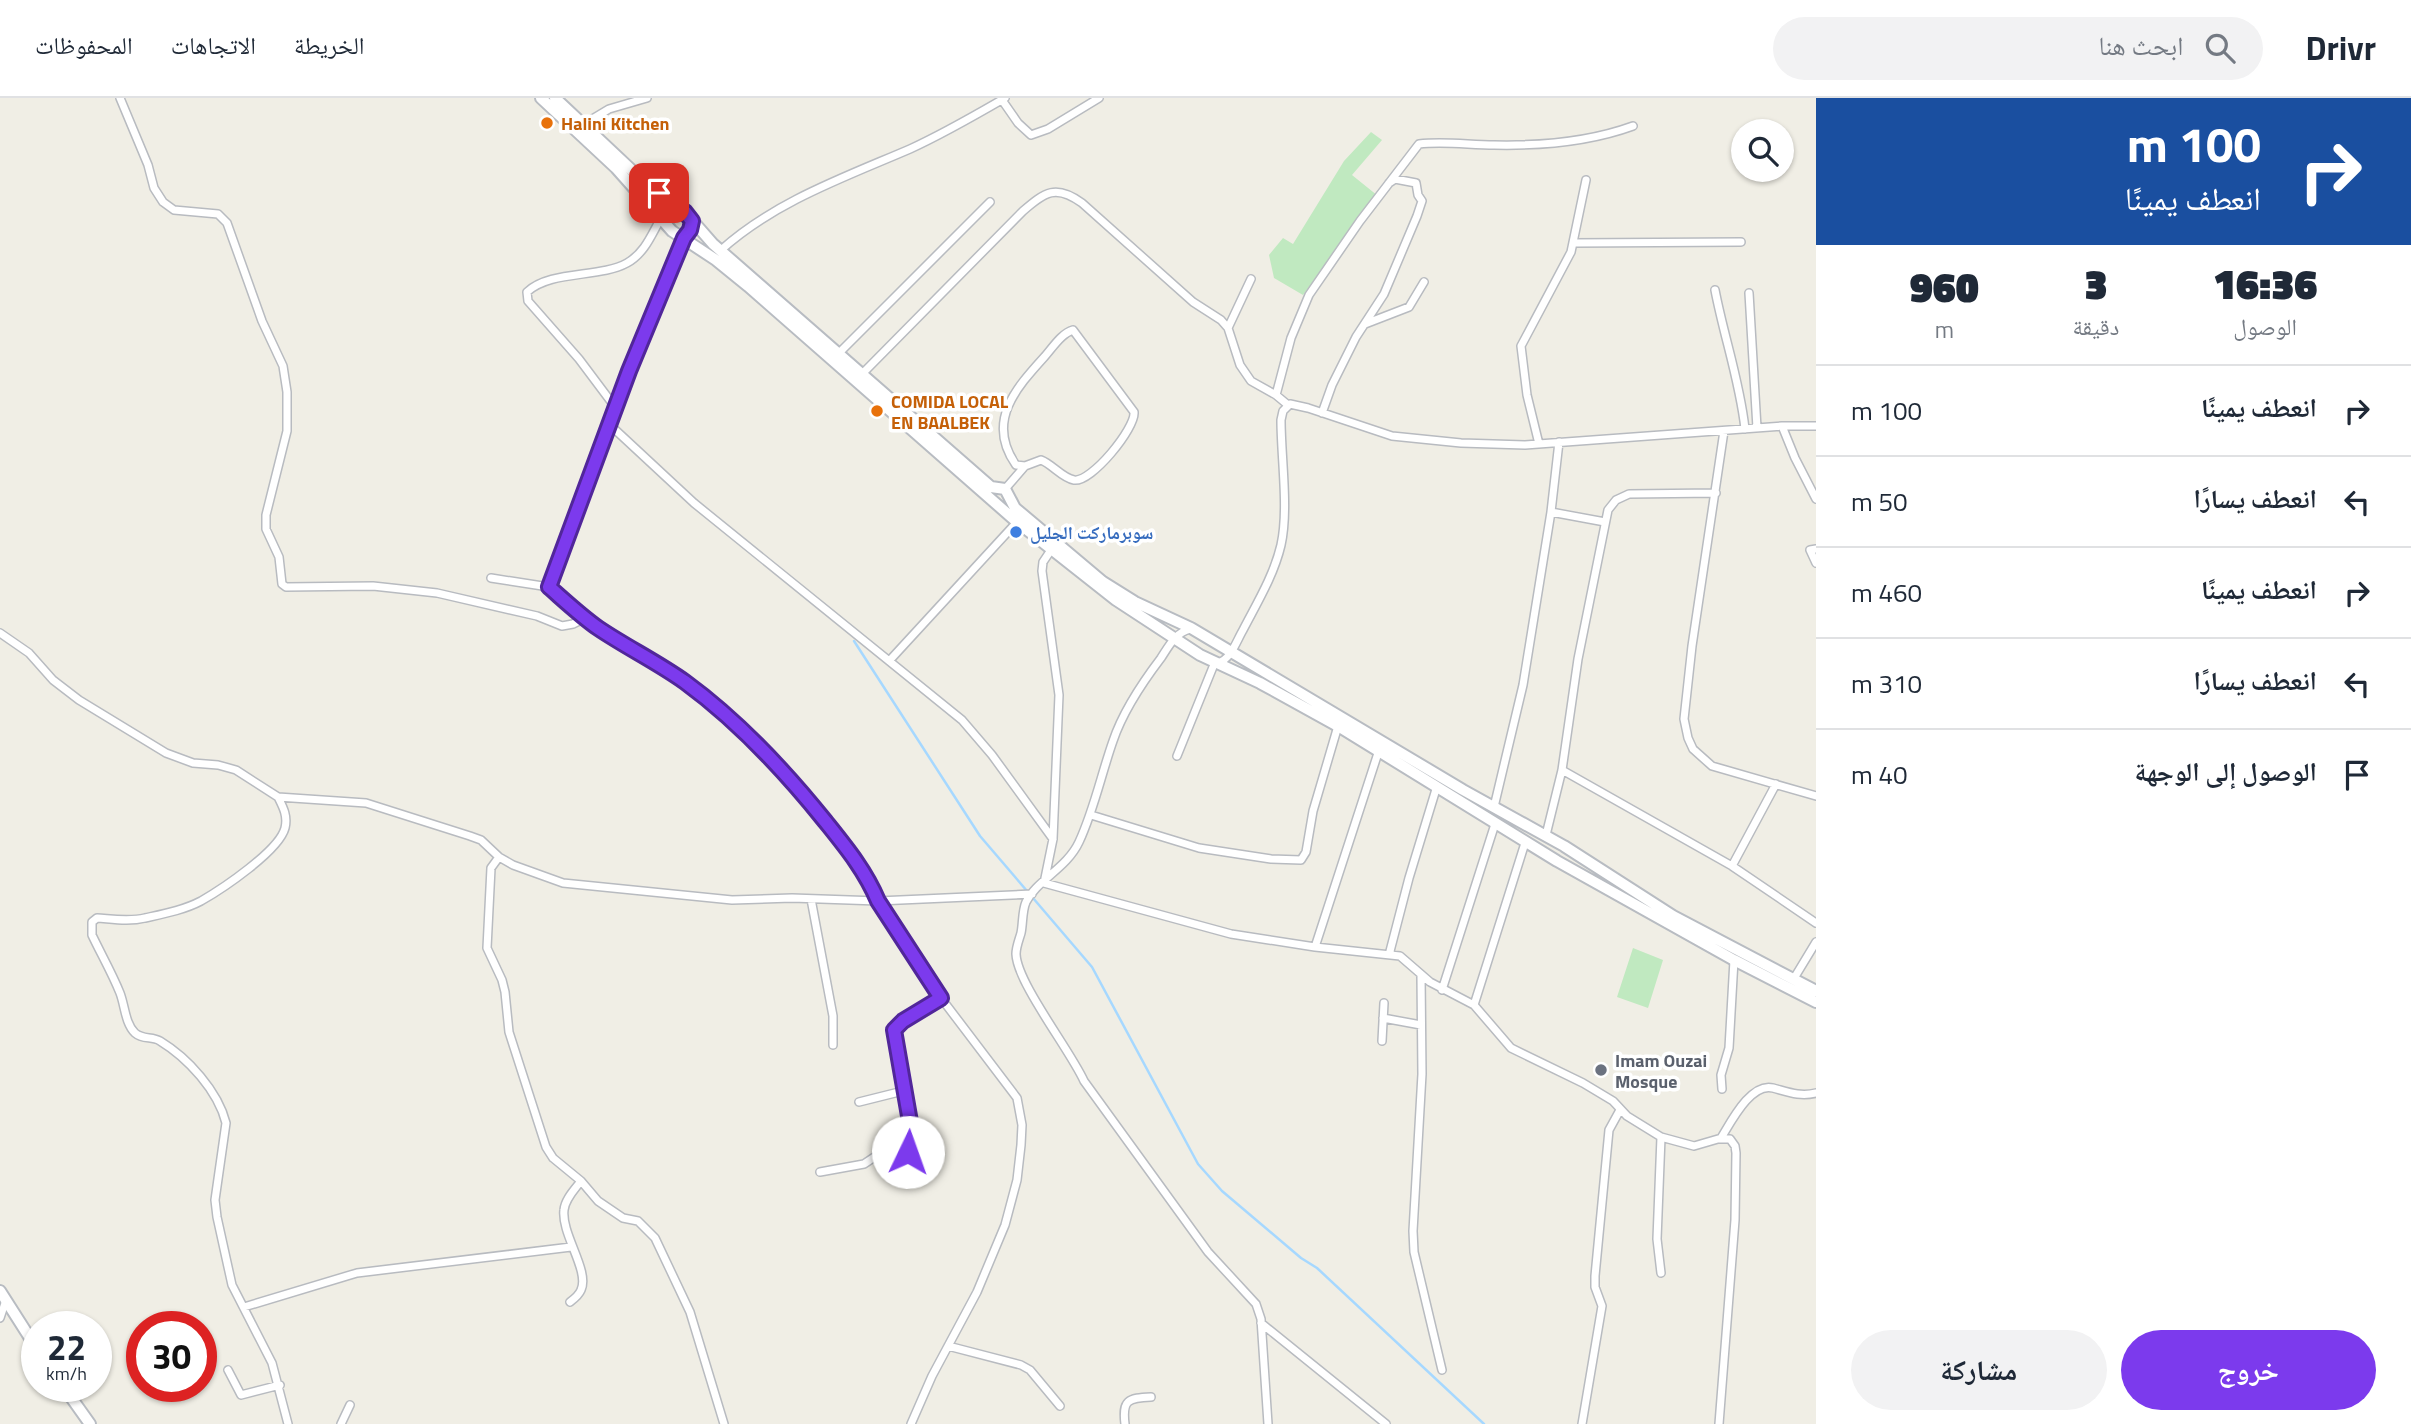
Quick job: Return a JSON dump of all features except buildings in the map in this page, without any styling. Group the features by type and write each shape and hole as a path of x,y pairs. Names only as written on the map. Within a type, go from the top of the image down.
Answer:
{"main road":[{"path":"541,98 616,168 672,231 716,260 1017,522 1103,590 1174,639 1338,726 1556,861 1734,960 1816,1002"},
{"path":"555,98 640,178 675,204 721,250 991,487 1005,489 1015,508 1103,582 1135,602 1191,628 1546,835 1673,916 1816,991"},
{"path":"1523,841 1529,827"},
{"path":"1556,861 1564,846"},
{"path":"3,1295 21,1324"},
{"path":"74,1402 90,1424"}],"street":[{"path":"120,98 148,165 154,188 163,202 174,210 218,214 227,223 262,321 283,366 287,393 287,431 266,515 266,529 279,557 282,584 286,587 373,586 437,593 537,616 562,626 585,618"},
{"path":"584,124 609,109 647,98"},
{"path":"721,250 746,230 809,193 922,143 1003,99 1018,123 1031,135 1048,129 1099,98"},
{"path":"1276,395 1291,338 1309,295 1414,149 1422,143 1506,145 1555,142 1607,135 1633,126"},
{"path":"1322,413 1332,385 1364,324 1384,294 1422,201 1416,183 1395,179 1387,185"},
{"path":"1539,444 1527,396 1521,346 1563,270 1574,243 1586,180"},
{"path":"863,373 1023,211 1041,196 1054,192 1068,194 1082,203 1186,296 1217,316 1228,328 1244,372 1255,385 1276,395 1288,405"},
{"path":"839,353 990,202"},
{"path":"615,407 579,359 528,301 527,292 555,280 623,265 646,247 667,208 675,204"},
{"path":"549,587 615,407 692,221"},
{"path":"1574,243 1741,242"},
{"path":"1228,328 1251,279"},
{"path":"1364,324 1409,307 1424,282"},
{"path":"1715,290 1741,397 1745,429"},
{"path":"1749,293 1757,428"},
{"path":"1005,489 1025,466 1041,460 1072,480 1082,479 1119,444 1134,421 1134,412 1073,330 1059,340 1019,385 1006,410 1004,431 1007,451 1016,465 1025,466"},
{"path":"1177,756 1216,663 1227,659 1231,652 1265,588 1281,546 1281,420 1288,405 1296,404 1392,436 1486,445 1559,443 1782,426 1816,426"},
{"path":"609,424 694,503 950,709 978,736 1054,839"},
{"path":"1782,426 1816,499"},
{"path":"1724,431 1692,646 1684,719 1688,738 1699,756 1712,766 1816,796"},
{"path":"1494,807 1522,685 1551,512 1559,443"},
{"path":"1546,835 1562,770 1578,659 1605,522 1612,504 1623,495 1716,494"},
{"path":"1551,512 1605,522"},
{"path":"890,660 1017,522"},
{"path":"1816,549 1810,550 1816,563"},
{"path":"1044,883 1054,839 1059,695 1042,571 1043,562 1051,550"},
{"path":"491,578 549,587 585,618 693,688 752,741 793,783 851,852 878,901 941,998 1017,1098 1022,1125 1017,1180 1005,1225 977,1292 932,1376 911,1424"},
{"path":"1191,628 1174,639 1144,681 1121,723 1113,739 1091,815 1073,853 1032,894 1026,904 1016,958 1030,988 1076,1063 1084,1081 1209,1252 1256,1304 1261,1323 1268,1424"},
{"path":"0,633 29,653 53,680 79,700 166,753 193,763 236,770 278,797 366,803 470,836 513,865 563,883 732,900 878,901 1032,894"},
{"path":"1091,815 1199,848 1271,859 1301,860 1306,852 1312,811 1338,726"},
{"path":"1315,947 1379,750"},
{"path":"1562,770 1732,866 1816,923"},
{"path":"1732,866 1776,785"},
{"path":"1389,955 1437,786"},
{"path":"278,797 286,818 279,839 256,863 201,901 142,919 97,918 91,925 92,935 119,991 132,1029 145,1038 160,1040 182,1058 205,1084 223,1114 226,1123 215,1200 217,1217 232,1285 272,1363 280,1385 288,1424"},
{"path":"1442,990 1495,824"},
{"path":"1474,1005 1523,841"},
{"path":"499,857 491,868 487,948 502,980 509,1032 546,1147 553,1158 581,1181 609,1210 623,1218 638,1221 655,1238 690,1312 724,1424"},
{"path":"1044,883 1231,934 1403,958 1442,990 1474,1005 1511,1048 1583,1083 1613,1101 1620,1110 1661,1137 1694,1146 1721,1138 1733,1141 1736,1166 1735,1220 1719,1424"},
{"path":"811,899 833,1016 833,1045"},
{"path":"1793,980 1816,942"},
{"path":"1722,1089 1721,1075 1728,1048 1734,960"},
{"path":"1421,975 1422,1074 1414,1215 1415,1252 1442,1370"},
{"path":"820,1172 864,1164 876,1156 912,1149 913,1139 894,1030 903,1021 941,998"},
{"path":"1382,1041 1384,1003"},
{"path":"1383,1018 1421,1025"},
{"path":"1721,1138 1742,1105 1758,1089 1771,1087 1801,1096 1816,1093"},
{"path":"859,1102 903,1091"},
{"path":"1582,1424 1602,1306 1595,1287 1595,1276 1609,1130 1620,1110"},
{"path":"1661,1137 1657,1240 1661,1273"},
{"path":"570,1302 582,1289 583,1283 568,1239 564,1209 581,1181"},
{"path":"244,1307 357,1273 571,1247"},
{"path":"0,1318 3,1295"},
{"path":"1261,1323 1386,1424"},
{"path":"948,1346 1021,1365 1030,1370 1060,1406"},
{"path":"228,1370 241,1395 280,1385"},
{"path":"1125,1424 1124,1409 1128,1401 1151,1397"},
{"path":"341,1424 350,1405"}],"green space":[{"path":"1371,132 1382,140 1352,175 1378,196 1303,295 1274,278 1269,255 1283,238 1293,244 1344,161"},
{"path":"1633,948 1663,960 1648,1008 1617,997"}],"waterway":[{"path":"854,641 980,836 1092,967 1198,1164 1222,1191 1301,1258 1317,1268 1484,1424"}],"place":[{"name":"Halini Kitchen","path":"547,123"},
{"name":"COMIDA LOCAL EN BAALBEK","path":"877,411"},
{"name":"سوبرماركت الجليل","path":"1016,532"},
{"name":"Imam Ouzai Mosque","path":"1601,1070"}],"route":[{"path":"659,193 685,212 692,224 629,371 549,587 596,626 674,674 701,694 786,775 851,852 878,901 941,998 896,1025 894,1030 913,1139 912,1149 908,1152"}]}
